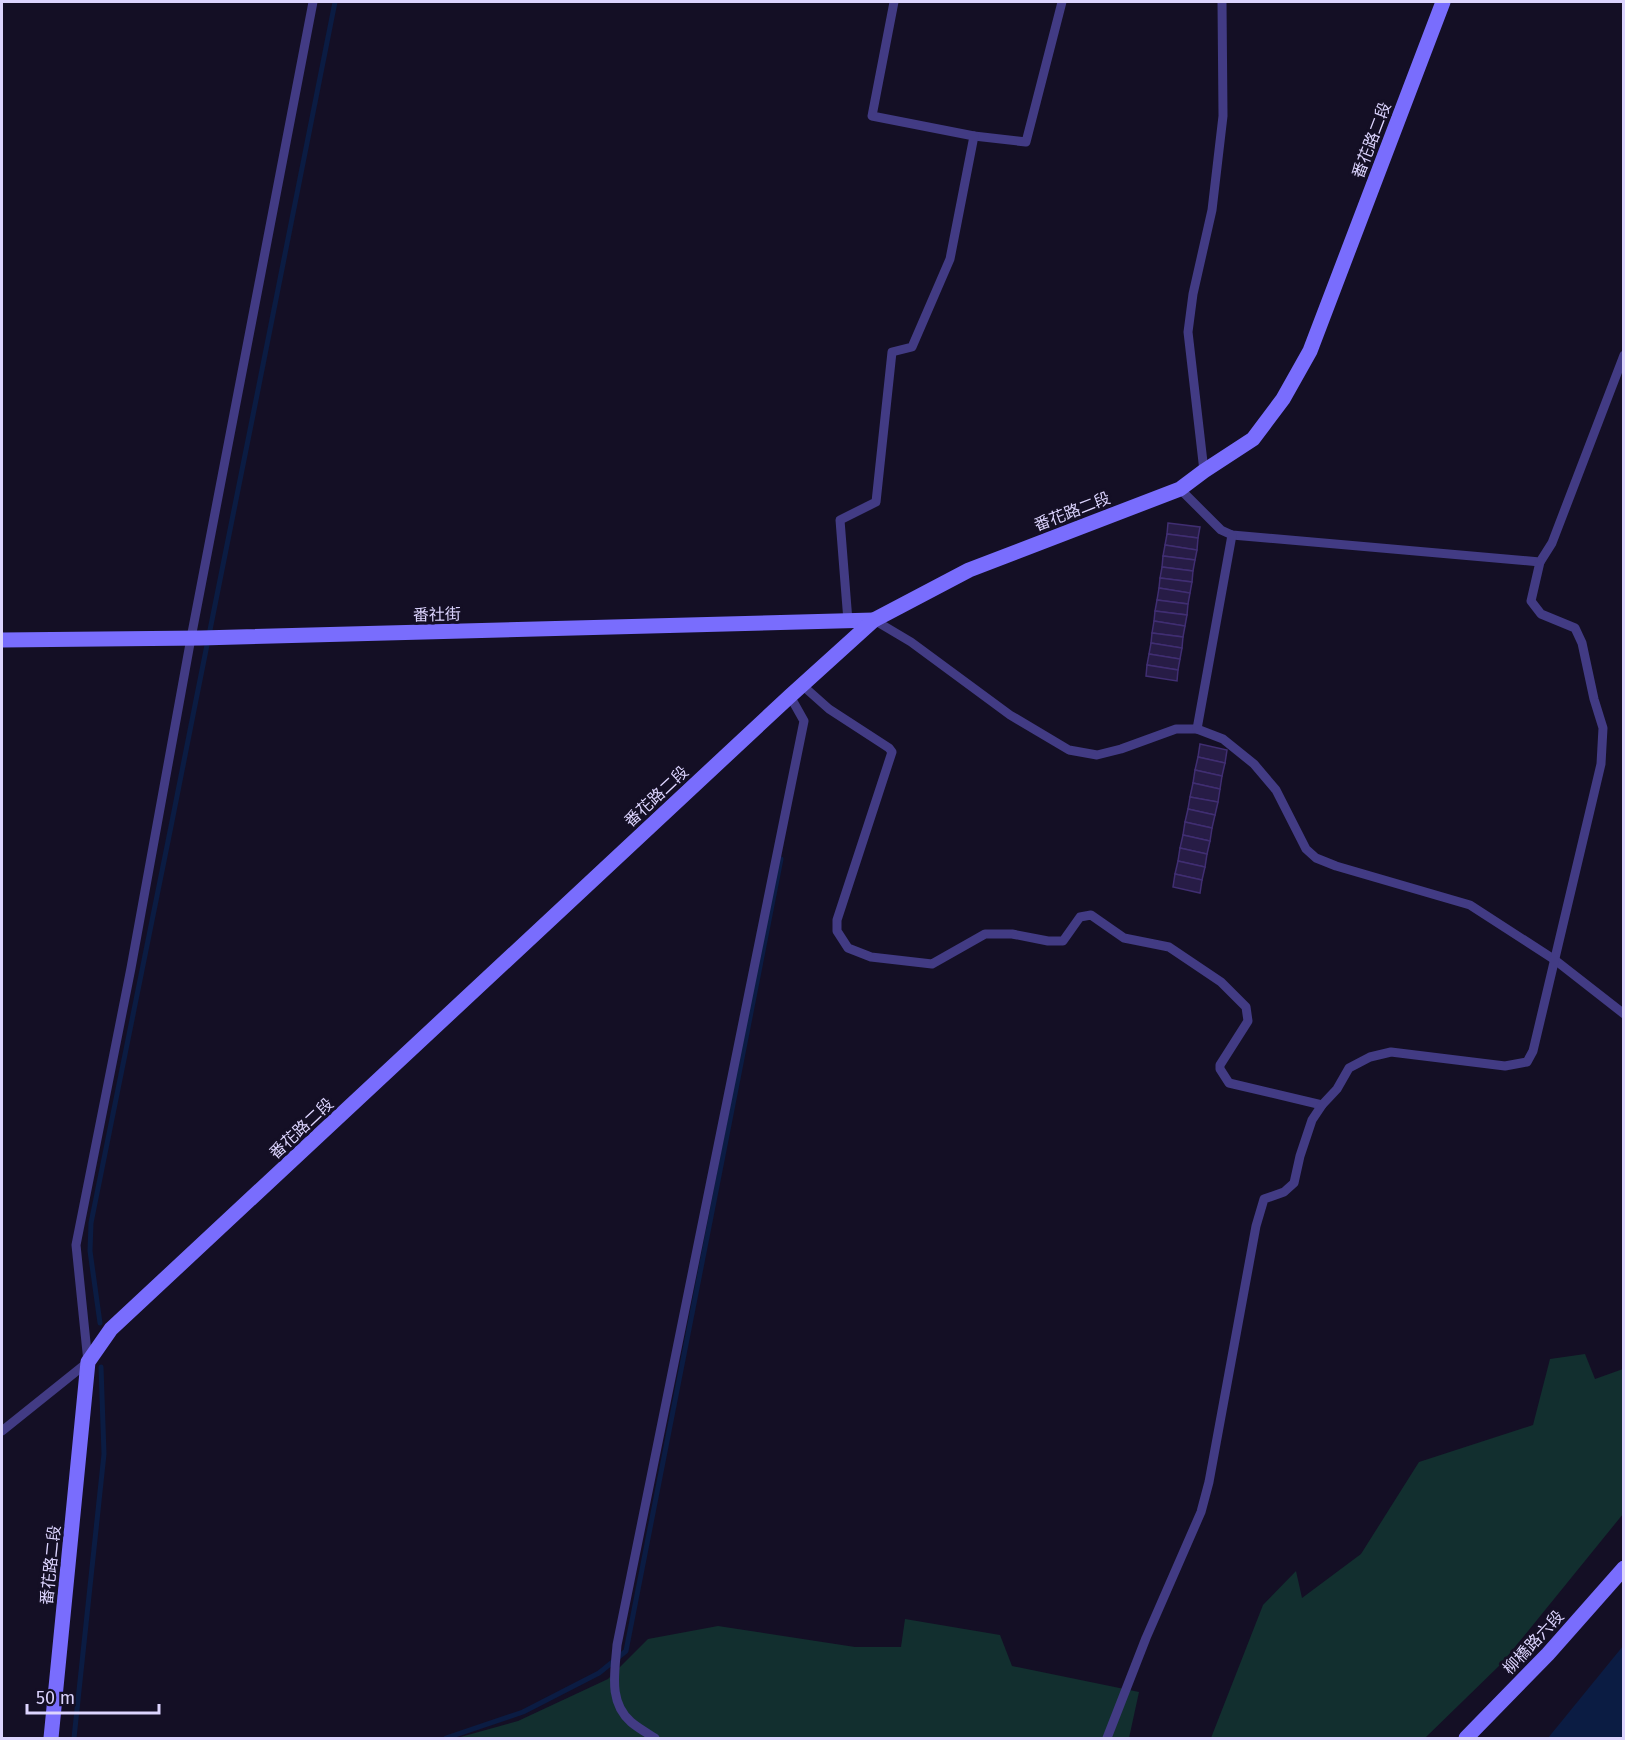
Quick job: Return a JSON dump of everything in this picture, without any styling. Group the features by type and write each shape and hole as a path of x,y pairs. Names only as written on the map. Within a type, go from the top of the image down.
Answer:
{"main road":[{"name":"番花路二段","path":"51,1738 88,1362 111,1329 874,620 969,570 1180,489 1253,439 1283,399 1310,351 1443,2"},
{"name":"番社街","path":"2,640 202,638 874,620"},
{"name":"柳橋路六段","path":"1466,1738 1548,1654 1623,1568"}],"lane":[{"path":"2,1431 88,1362 76,1245 134,956 202,638 313,2"},
{"path":"894,2 872,116 974,136 1026,142 1062,2"},
{"path":"1204,471 1188,332 1193,294 1212,210 1223,116 1222,2"},
{"path":"848,621 840,520 876,502 892,352 912,347 950,259 974,136"},
{"path":"1107,1738 1146,1638 1201,1512 1209,1482 1256,1226 1264,1199 1284,1192 1294,1183 1312,1119 1336,1089 1349,1068 1370,1057 1391,1052 1505,1066 1527,1062 1533,1051 1601,764 1603,728 1582,643 1575,628 1541,614 1531,602 1540,562 1552,543 1623,356"},
{"path":"1180,489 1221,530 1232,535 1540,562"},
{"path":"1197,729 1232,535"},
{"path":"874,620 910,642 1010,715 1069,750 1097,755 1121,749 1176,729 1197,729 1223,739 1254,764 1276,790 1306,849 1316,858 1336,866 1470,905 1555,960 1623,1014"},
{"path":"802,685 829,710 892,752 837,920 837,931 848,948 871,957 932,964 985,934 1012,934 1048,941 1063,941 1080,917 1091,915 1124,938 1169,947 1221,982 1246,1007 1248,1021 1220,1065 1220,1070 1229,1083 1322,1105"},
{"path":"655,1738 629,1720 618,1706 613,1684 616,1652 804,721 790,696"}],"green space":[{"path":"1585,1354 1595,1379 1623,1369 1623,1514 1502,1663 1425,1738 1211,1738 1263,1605 1296,1571 1302,1598 1361,1554 1419,1462 1533,1425 1550,1359"},
{"path":"905,1619 1000,1635 1012,1666 1139,1692 1129,1738 457,1738 518,1721 608,1679 648,1639 718,1626 855,1647 901,1647"}],"water":[{"path":"1623,1646 1623,1738 1548,1738"}],"building":[{"path":"1168,523 1200,527 1198,538 1167,534"},
{"path":"1167,534 1198,538 1197,550 1165,545"},
{"path":"1165,545 1197,550 1195,560 1163,556"},
{"path":"1163,556 1195,560 1193,571 1162,567"},
{"path":"1162,567 1193,571 1192,582 1160,578"},
{"path":"1160,578 1192,582 1190,593 1159,588"},
{"path":"1159,588 1190,593 1188,604 1157,600"},
{"path":"1157,600 1188,604 1187,615 1155,611"},
{"path":"1155,611 1187,615 1185,626 1154,621"},
{"path":"1154,621 1185,626 1183,637 1152,633"},
{"path":"1152,633 1183,637 1182,648 1151,643"},
{"path":"1151,643 1182,648 1180,659 1149,654"},
{"path":"1149,654 1180,659 1178,670 1147,665"},
{"path":"1147,665 1178,670 1177,681 1146,676"},
{"path":"1200,744 1227,750 1225,763 1198,757"},
{"path":"1198,757 1225,763 1222,776 1195,770"},
{"path":"1195,770 1222,776 1220,789 1193,783"},
{"path":"1193,783 1220,789 1218,802 1190,797"},
{"path":"1190,797 1218,802 1215,815 1188,809"},
{"path":"1188,809 1215,815 1212,828 1185,822"},
{"path":"1185,822 1212,828 1210,841 1183,835"},
{"path":"1183,835 1210,841 1207,854 1180,848"},
{"path":"1180,848 1207,854 1205,867 1178,861"},
{"path":"1178,861 1205,867 1202,880 1175,874"},
{"path":"1175,874 1202,880 1200,893 1173,887"}],"waterway":[{"path":"100,1323 90,1251 91,1223 335,2"},
{"path":"446,1738 523,1712 599,1673 626,1651 781,859"},
{"path":"74,1738 104,1454 101,1367"}]}
